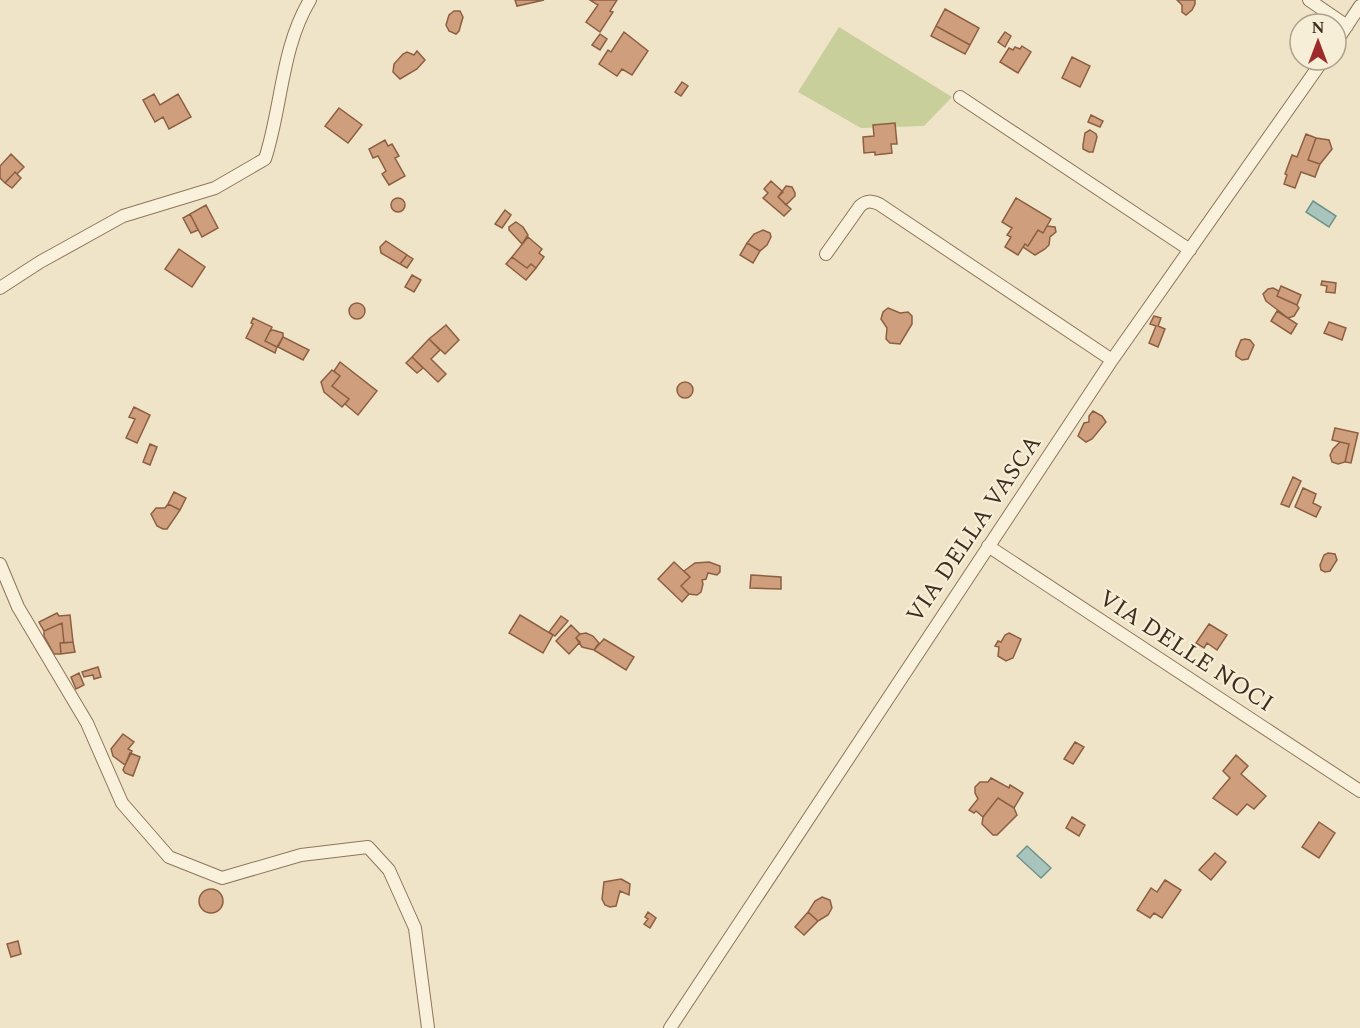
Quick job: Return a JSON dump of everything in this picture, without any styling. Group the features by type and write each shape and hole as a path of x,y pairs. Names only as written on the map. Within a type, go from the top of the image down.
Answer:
{"street":[{"path":"0,288 40,262 123,216 215,188 265,159 274,132 286,62 299,17 310,0"},
{"path":"1309,0 1327,12"},
{"path":"1348,24 1360,6"},
{"name":"VIA DELLA VASCA","path":"670,1028 1112,360 1315,72"},
{"path":"960,97 1190,250"},
{"path":"826,254 860,206 864,202 871,201 879,204 1112,360"},
{"name":"VIA DELLE NOCI","path":"988,546 1360,791"},
{"path":"0,564 18,607 87,723 122,802 169,857 222,878 301,855 368,847 389,870 415,928 428,1028"}],"green space":[{"path":"839,27 952,97 924,126 861,128 798,92"}],"water":[{"path":"1313,201 1336,216 1329,227 1306,212"},
{"path":"1027,846 1051,868 1041,878 1017,856"}],"building":[{"path":"515,0 544,0 517,6"},
{"path":"590,0 617,0 610,11 613,12 600,32 586,22 598,5"},
{"path":"1177,0 1195,0 1195,4 1186,15 1182,12 1182,5"},
{"path":"945,9 979,28 970,45 936,26"},
{"path":"454,11 460,11 463,17 456,34 449,31 446,25 449,15"},
{"path":"936,26 970,45 965,54 931,36"},
{"path":"624,32 648,51 632,75 622,69 617,76 599,64 608,50 611,52"},
{"path":"1005,32 1011,36 1005,47 998,42"},
{"path":"600,34 607,39 600,50 592,45"},
{"path":"1022,46 1031,52 1018,73 1000,62 1009,48 1020,49"},
{"path":"417,51 425,60 417,69 400,79 393,72 394,64 403,54 407,52 414,55"},
{"path":"1072,57 1090,66 1080,87 1062,78"},
{"path":"682,82 688,86 681,96 675,92"},
{"path":"154,94 160,105 178,94 191,117 169,129 163,117 155,122 143,100"},
{"path":"339,108 362,125 348,143 325,126"},
{"path":"1091,115 1103,121 1100,127 1088,122"},
{"path":"895,123 897,144 891,144 892,153 875,155 875,152 864,153 863,137 874,136 873,125"},
{"path":"1090,130 1097,137 1093,152 1083,149 1085,133"},
{"path":"1306,134 1316,138 1308,160 1320,164 1315,177 1301,172 1295,188 1284,184 1287,175 1285,174 1292,155 1297,157"},
{"path":"1316,138 1329,140 1332,149 1320,164 1308,160"},
{"path":"385,140 388,146 392,144 399,156 395,158 405,176 389,185 382,174 386,171 378,156 373,158 369,149"},
{"path":"11,154 24,167 17,174 15,172 5,183 0,178 0,166"},
{"path":"15,172 21,178 12,188 5,183"},
{"path":"771,181 783,192 778,197 791,209 784,216 763,198 768,193 764,189"},
{"path":"786,186 792,187 795,196 786,205 778,197"},
{"path":"398,198 403,200 405,205 403,210 398,212 393,210 391,205 393,200"},
{"path":"1016,198 1051,219 1043,233 1038,230 1028,246 1025,244 1018,255 1005,247 1011,237 1007,235 1012,228 1002,222"},
{"path":"206,205 218,228 202,237 190,214"},
{"path":"505,210 511,215 502,228 495,224"},
{"path":"190,214 198,230 191,233 183,218"},
{"path":"516,222 528,235 522,244 509,230 509,227"},
{"path":"1047,226 1055,227 1056,232 1050,237 1049,245 1045,249 1035,255 1023,247 1025,244 1028,246 1038,230 1043,233"},
{"path":"763,230 770,233 771,237 760,251 747,243 754,234"},
{"path":"528,237 542,249 539,253 544,257 536,268 531,264 527,268 512,257"},
{"path":"386,241 407,255 400,264 381,253 380,247"},
{"path":"747,243 760,251 753,263 740,255"},
{"path":"179,249 205,267 192,287 165,269"},
{"path":"407,255 413,259 407,268 400,264"},
{"path":"512,257 527,268 531,264 536,268 526,280 506,264"},
{"path":"412,275 421,280 414,292 405,287"},
{"path":"1322,281 1336,283 1335,293 1326,292 1327,286 1321,285"},
{"path":"1281,286 1301,295 1297,305 1277,296"},
{"path":"1273,288 1279,291 1277,296 1297,305 1299,308 1294,316 1288,318 1266,301 1263,294"},
{"path":"354,303 360,303 365,311 363,317 354,319 349,314 349,308"},
{"path":"888,308 900,313 908,312 912,316 912,324 900,344 890,343 886,339 887,328 881,319 883,312"},
{"path":"1277,311 1297,324 1291,334 1271,321"},
{"path":"1154,316 1161,318 1158,326 1165,329 1158,347 1149,343 1156,326 1150,324"},
{"path":"253,318 272,327 265,341 277,347 275,353 246,338 253,324 251,323"},
{"path":"1329,322 1346,328 1342,340 1324,333"},
{"path":"446,325 459,340 445,354 429,339"},
{"path":"270,331 283,333 277,347 265,341"},
{"path":"283,337 309,350 303,360 278,347"},
{"path":"429,339 440,350 431,359 446,374 438,382 412,357"},
{"path":"1241,340 1250,340 1254,345 1248,359 1242,360 1236,356 1236,352"},
{"path":"412,357 423,368 417,373 406,363"},
{"path":"340,362 377,391 358,415 345,404 349,399 332,386 340,376 334,371"},
{"path":"332,370 340,376 332,386 349,399 342,407 324,392 321,382"},
{"path":"685,382 691,384 693,390 691,396 685,398 679,396 677,390 679,384"},
{"path":"134,407 150,415 137,443 126,438 135,419 129,417"},
{"path":"1093,411 1102,416 1106,422 1092,439 1086,442 1078,436 1084,423 1089,422 1089,416"},
{"path":"1335,428 1358,433 1351,463 1345,462 1349,444 1332,440"},
{"path":"1340,442 1349,444 1345,462 1338,464 1332,462 1330,455"},
{"path":"150,444 157,447 150,465 143,462"},
{"path":"1293,477 1301,481 1289,507 1281,504"},
{"path":"1303,488 1316,494 1313,503 1321,507 1316,517 1295,507"},
{"path":"174,492 186,498 180,510 168,504"},
{"path":"168,504 180,510 167,529 163,529 157,526 151,514 156,508 165,508"},
{"path":"1335,554 1337,560 1330,571 1325,572 1321,570 1320,565 1324,555"},
{"path":"674,562 690,577 681,586 689,594 682,602 658,579"},
{"path":"709,562 720,566 720,572 717,575 708,573 706,579 702,580 701,592 697,595 689,594 681,586 690,577 684,571 695,563"},
{"path":"751,575 781,577 781,589 750,588"},
{"path":"57,613 59,616 70,615 73,642 64,643 62,623 44,631 39,622"},
{"path":"520,615 553,635 543,653 509,633"},
{"path":"561,616 568,621 555,636 549,632"},
{"path":"62,623 64,643 60,643 61,654 54,654 44,636 44,631"},
{"path":"1209,624 1227,635 1217,650 1207,643 1204,648 1196,643"},
{"path":"571,625 580,634 576,638 580,642 569,654 556,641"},
{"path":"586,633 593,636 599,643 594,650 582,647 576,638"},
{"path":"1009,633 1021,639 1013,658 1006,661 998,656 999,647 995,646"},
{"path":"604,639 634,657 626,670 594,650"},
{"path":"73,642 75,652 61,654 60,643"},
{"path":"98,667 101,677 94,679 93,675 84,677 82,672"},
{"path":"79,673 84,685 76,689 71,677"},
{"path":"123,734 134,742 128,749 132,751 125,765 113,756 111,749"},
{"path":"1075,742 1084,747 1073,764 1064,759"},
{"path":"130,753 140,757 133,776 123,770"},
{"path":"1236,755 1248,766 1241,774 1266,796 1254,809 1247,804 1237,815 1213,798 1230,778 1223,771"},
{"path":"991,778 1023,793 1014,808 998,798 983,817 976,811 974,813 969,810 978,799 975,787 980,782 988,782"},
{"path":"998,798 1014,808 1017,815 997,835 993,835 982,824 983,817"},
{"path":"1072,817 1085,825 1079,836 1066,828"},
{"path":"1319,822 1335,833 1319,858 1302,847"},
{"path":"1215,853 1226,862 1211,880 1199,870"},
{"path":"621,879 630,884 629,895 620,891 616,906 605,905 602,899 604,882"},
{"path":"1165,880 1181,890 1162,918 1154,913 1150,918 1137,910 1151,888 1157,892"},
{"path":"206,889 216,889 223,896 223,906 216,913 206,913 199,906 199,896"},
{"path":"822,897 830,900 832,908 828,915 818,921 808,912 815,901"},
{"path":"648,912 656,918 650,928 644,924 648,919 645,917"},
{"path":"808,912 818,921 804,935 795,927"},
{"path":"18,941 21,954 11,957 7,944"}]}
